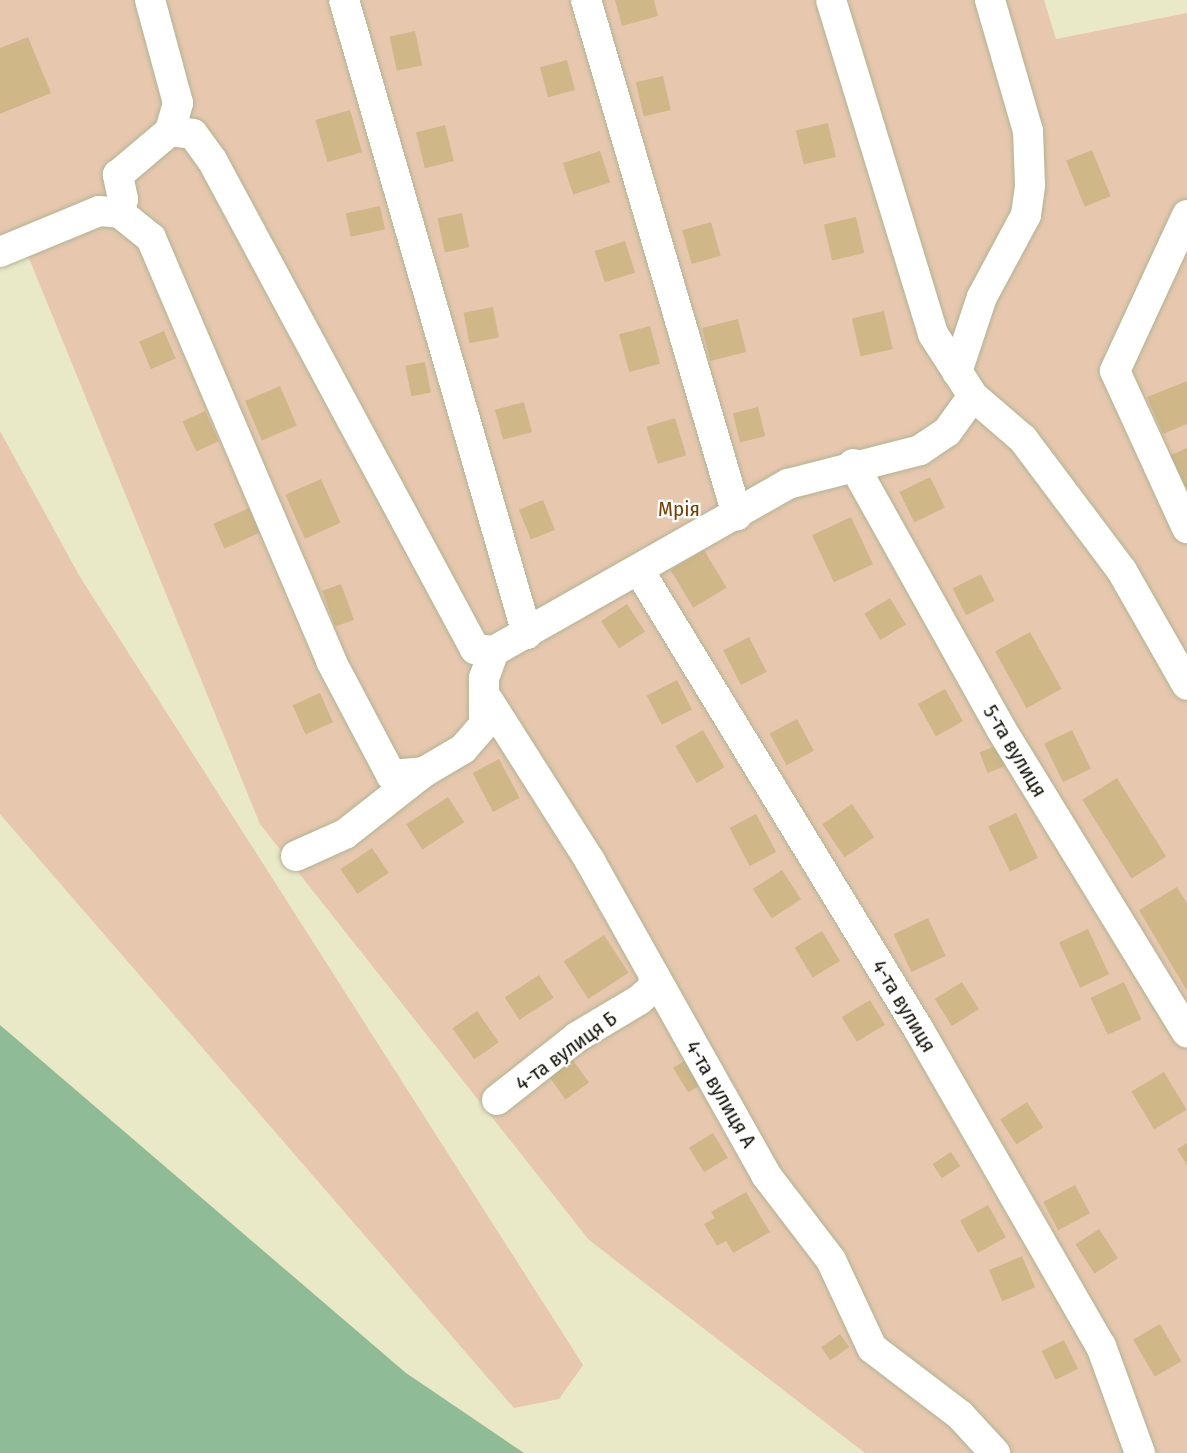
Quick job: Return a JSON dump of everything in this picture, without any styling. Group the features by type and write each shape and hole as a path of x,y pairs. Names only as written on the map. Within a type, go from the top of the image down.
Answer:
{"street":[{"path":"120,213 123,199 118,175 170,131 178,103 150,0"},
{"path":"344,0 527,634"},
{"path":"586,0 736,515"},
{"path":"831,0 909,268 933,334 965,384 1023,439 1122,571 1187,685"},
{"path":"170,131 193,134 212,160 475,650 494,651 640,572 788,484 853,464 920,450 946,432 965,384 982,297 1026,215 1030,185 1028,131 990,0"},
{"path":"0,252 70,220 99,212 120,213 151,238 331,661 373,745 391,775 424,772"},
{"path":"1187,215 1115,371 1187,528"},
{"name":"5-та вулиця","path":"853,464 1000,729 1187,1032"},
{"name":"4-та вулиця","path":"640,572 919,1030 1095,1336 1126,1404 1140,1453"},
{"path":"296,856 345,834 424,772 463,749 484,725 488,700 484,678 494,651"},
{"name":"4-та вулиця А","path":"488,700 527,755 766,1175 831,1260 872,1348 960,1415 995,1453"},
{"name":"4-та вулиця Б","path":"497,1100 576,1037 639,1000 653,988 654,975"}],"green space":[{"name":"Мрія","path":"0,0 1044,0 1056,39 1187,13 1187,1453 865,1453 589,1240 260,824 19,234 0,242"},
{"path":"0,431 80,577 583,1365 559,1399 514,1408 0,814"}],"shaded area":[{"path":"0,1025 406,1373 524,1453 0,1453"}],"building":[{"path":"615,0 654,0 658,16 622,26"},
{"path":"415,31 422,65 397,71 390,36"},
{"path":"28,37 51,93 0,114 0,48"},
{"path":"567,60 575,90 548,97 540,67"},
{"path":"663,76 671,110 644,116 636,82"},
{"path":"350,110 362,152 328,162 315,120"},
{"path":"828,123 836,157 804,165 796,130"},
{"path":"445,125 454,161 425,168 416,132"},
{"path":"1092,150 1111,196 1085,207 1066,160"},
{"path":"600,151 610,182 573,194 563,163"},
{"path":"380,206 385,229 351,237 346,213"},
{"path":"462,213 469,247 445,252 438,218"},
{"path":"856,217 864,253 832,260 824,224"},
{"path":"711,222 721,256 692,264 682,230"},
{"path":"625,241 635,272 605,282 595,251"},
{"path":"493,307 499,337 469,343 464,313"},
{"path":"884,311 893,349 861,356 852,318"},
{"path":"738,319 746,352 710,361 702,328"},
{"path":"650,326 660,364 629,372 619,334"},
{"path":"164,331 176,359 151,369 139,342"},
{"path":"425,362 431,392 411,396 405,366"},
{"path":"1187,381 1187,424 1163,434 1147,397"},
{"path":"280,386 297,426 262,440 245,401"},
{"path":"524,402 532,432 503,440 495,410"},
{"path":"758,407 765,436 740,442 733,413"},
{"path":"205,411 219,441 196,451 182,422"},
{"path":"675,418 686,455 658,464 646,427"},
{"path":"1187,448 1187,498 1169,456"},
{"path":"930,477 945,508 914,522 899,492"},
{"path":"321,479 341,523 305,539 285,495"},
{"path":"543,500 555,530 531,539 519,510"},
{"path":"249,508 260,533 224,549 213,524"},
{"path":"851,517 873,564 834,582 812,535"},
{"path":"704,550 727,588 693,608 671,570"},
{"path":"981,574 995,601 966,615 952,589"},
{"path":"341,584 354,620 335,627 322,591"},
{"path":"890,598 906,625 880,640 864,613"},
{"path":"627,604 645,632 619,649 601,621"},
{"path":"1030,632 1062,689 1027,708 995,651"},
{"path":"749,637 767,672 741,685 723,650"},
{"path":"677,680 692,709 662,725 647,695"},
{"path":"945,689 963,721 936,736 918,704"},
{"path":"320,693 333,722 306,734 293,705"},
{"path":"797,719 814,751 787,765 770,734"},
{"path":"703,730 724,767 697,783 675,746"},
{"path":"1072,730 1091,769 1063,782 1044,744"},
{"path":"998,745 1006,765 988,773 979,752"},
{"path":"499,759 520,798 493,812 473,773"},
{"path":"1117,778 1166,857 1132,879 1082,800"},
{"path":"448,797 464,822 422,849 406,824"},
{"path":"852,804 874,837 845,857 822,824"},
{"path":"1016,813 1038,858 1010,872 988,827"},
{"path":"756,814 776,852 750,866 730,828"},
{"path":"372,848 389,873 357,894 340,869"},
{"path":"782,870 801,899 772,918 753,889"},
{"path":"1177,887 1187,903 1187,991 1139,910"},
{"path":"928,918 946,956 911,972 894,934"},
{"path":"1088,929 1109,974 1080,988 1059,943"},
{"path":"822,931 840,961 813,977 795,947"},
{"path":"604,935 629,973 588,999 564,961"},
{"path":"539,975 554,998 519,1020 505,997"},
{"path":"962,982 979,1009 952,1026 935,999"},
{"path":"1124,982 1141,1019 1108,1035 1090,998"},
{"path":"870,1000 885,1025 857,1042 842,1017"},
{"path":"477,1011 499,1042 474,1059 452,1028"},
{"path":"572,1059 589,1082 566,1100 549,1076"},
{"path":"686,1060 701,1085 688,1093 673,1068"},
{"path":"1164,1072 1187,1110 1154,1129 1131,1092"},
{"path":"1027,1102 1043,1127 1017,1145 1000,1119"},
{"path":"713,1133 728,1158 704,1172 689,1147"},
{"path":"1187,1143 1187,1165 1177,1149"},
{"path":"951,1152 960,1166 942,1178 933,1164"},
{"path":"1075,1185 1090,1213 1058,1230 1043,1202"},
{"path":"746,1192 770,1232 733,1253 726,1241 717,1246 704,1224 715,1218 711,1212"},
{"path":"988,1205 1006,1237 978,1253 960,1221"},
{"path":"1099,1229 1118,1258 1095,1274 1076,1244"},
{"path":"1022,1256 1035,1287 1002,1301 989,1270"},
{"path":"1160,1324 1182,1361 1155,1377 1133,1340"},
{"path":"840,1334 849,1347 830,1360 821,1347"},
{"path":"1064,1340 1078,1369 1056,1380 1042,1351"}]}
